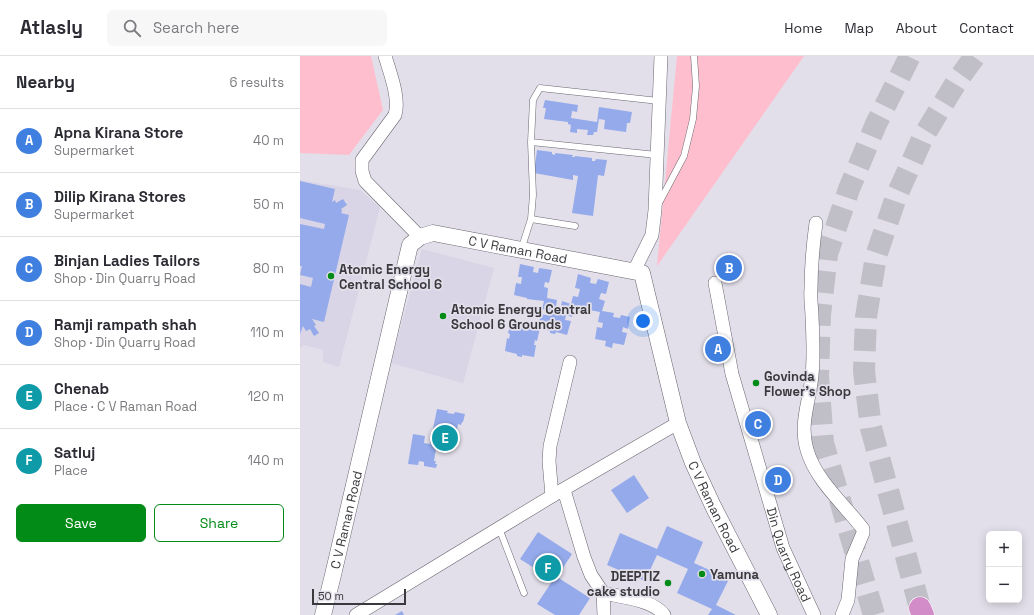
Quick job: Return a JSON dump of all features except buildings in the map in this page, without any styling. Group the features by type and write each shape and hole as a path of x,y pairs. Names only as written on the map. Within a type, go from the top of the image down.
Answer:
{"street":[{"path":"385,56 397,107 395,115 362,160 362,171 365,181 420,236"},
{"path":"634,271 652,235 655,210 661,56"},
{"path":"816,223 810,291 813,350 812,376 804,418 806,449 812,465 853,519 863,529 863,533 852,559 848,600 842,615"},
{"name":"C V Raman Road","path":"323,615 334,575 410,245 420,236 433,233 642,273 678,423 706,492 769,615"},
{"name":"Din Quarry Road","path":"715,283 732,374 782,548 814,615"},
{"path":"570,362 550,446 549,461 558,493 584,558 591,575 603,593 604,615"},
{"path":"356,615 499,528 678,423"},
{"path":"603,593 647,603 662,612 664,615"}],"lane":[{"path":"655,210 684,156 693,119 696,86 694,56"},
{"path":"521,250 531,219 533,195 531,142 533,100 540,88 659,101"},
{"path":"531,142 657,155"},
{"path":"531,219 575,226"},
{"path":"499,528 524,593"}],"shaded area":[{"path":"300,56 371,56 383,110 349,155 300,153"},
{"path":"677,56 804,56 657,266"},
{"name":"Atomic Energy Central School 6","path":"300,180 360,190 380,207 339,367 323,362 323,350 304,345 300,348"},
{"name":"Atomic Energy Central School 6 Grounds","path":"422,249 494,268 463,383 391,363"}],"tunnel":[{"path":"874,615 823,443 818,376 820,315 827,254 849,189 876,124 910,56"},
{"path":"920,608 871,428 864,371 866,317 876,256 896,197 923,137 957,81 975,56"}],"place":[{"name":"Dilip Kirana Stores","path":"729,268"},
{"name":"Atomic Energy Central School 6","path":"331,276"},
{"name":"Atomic Energy Central School 6 Grounds","path":"443,316"},
{"name":"Apna Kirana Store","path":"718,349"},
{"name":"Govinda Flower's Shop","path":"756,383"},
{"name":"Binjan Ladies Tailors","path":"758,424"},
{"name":"Chenab","path":"445,438"},
{"name":"Ramji rampath shah","path":"778,480"},
{"name":"Satluj","path":"548,568"},
{"name":"Yamuna","path":"702,574"},
{"name":"DEEPTIZ cake studio","path":"668,583"}]}
